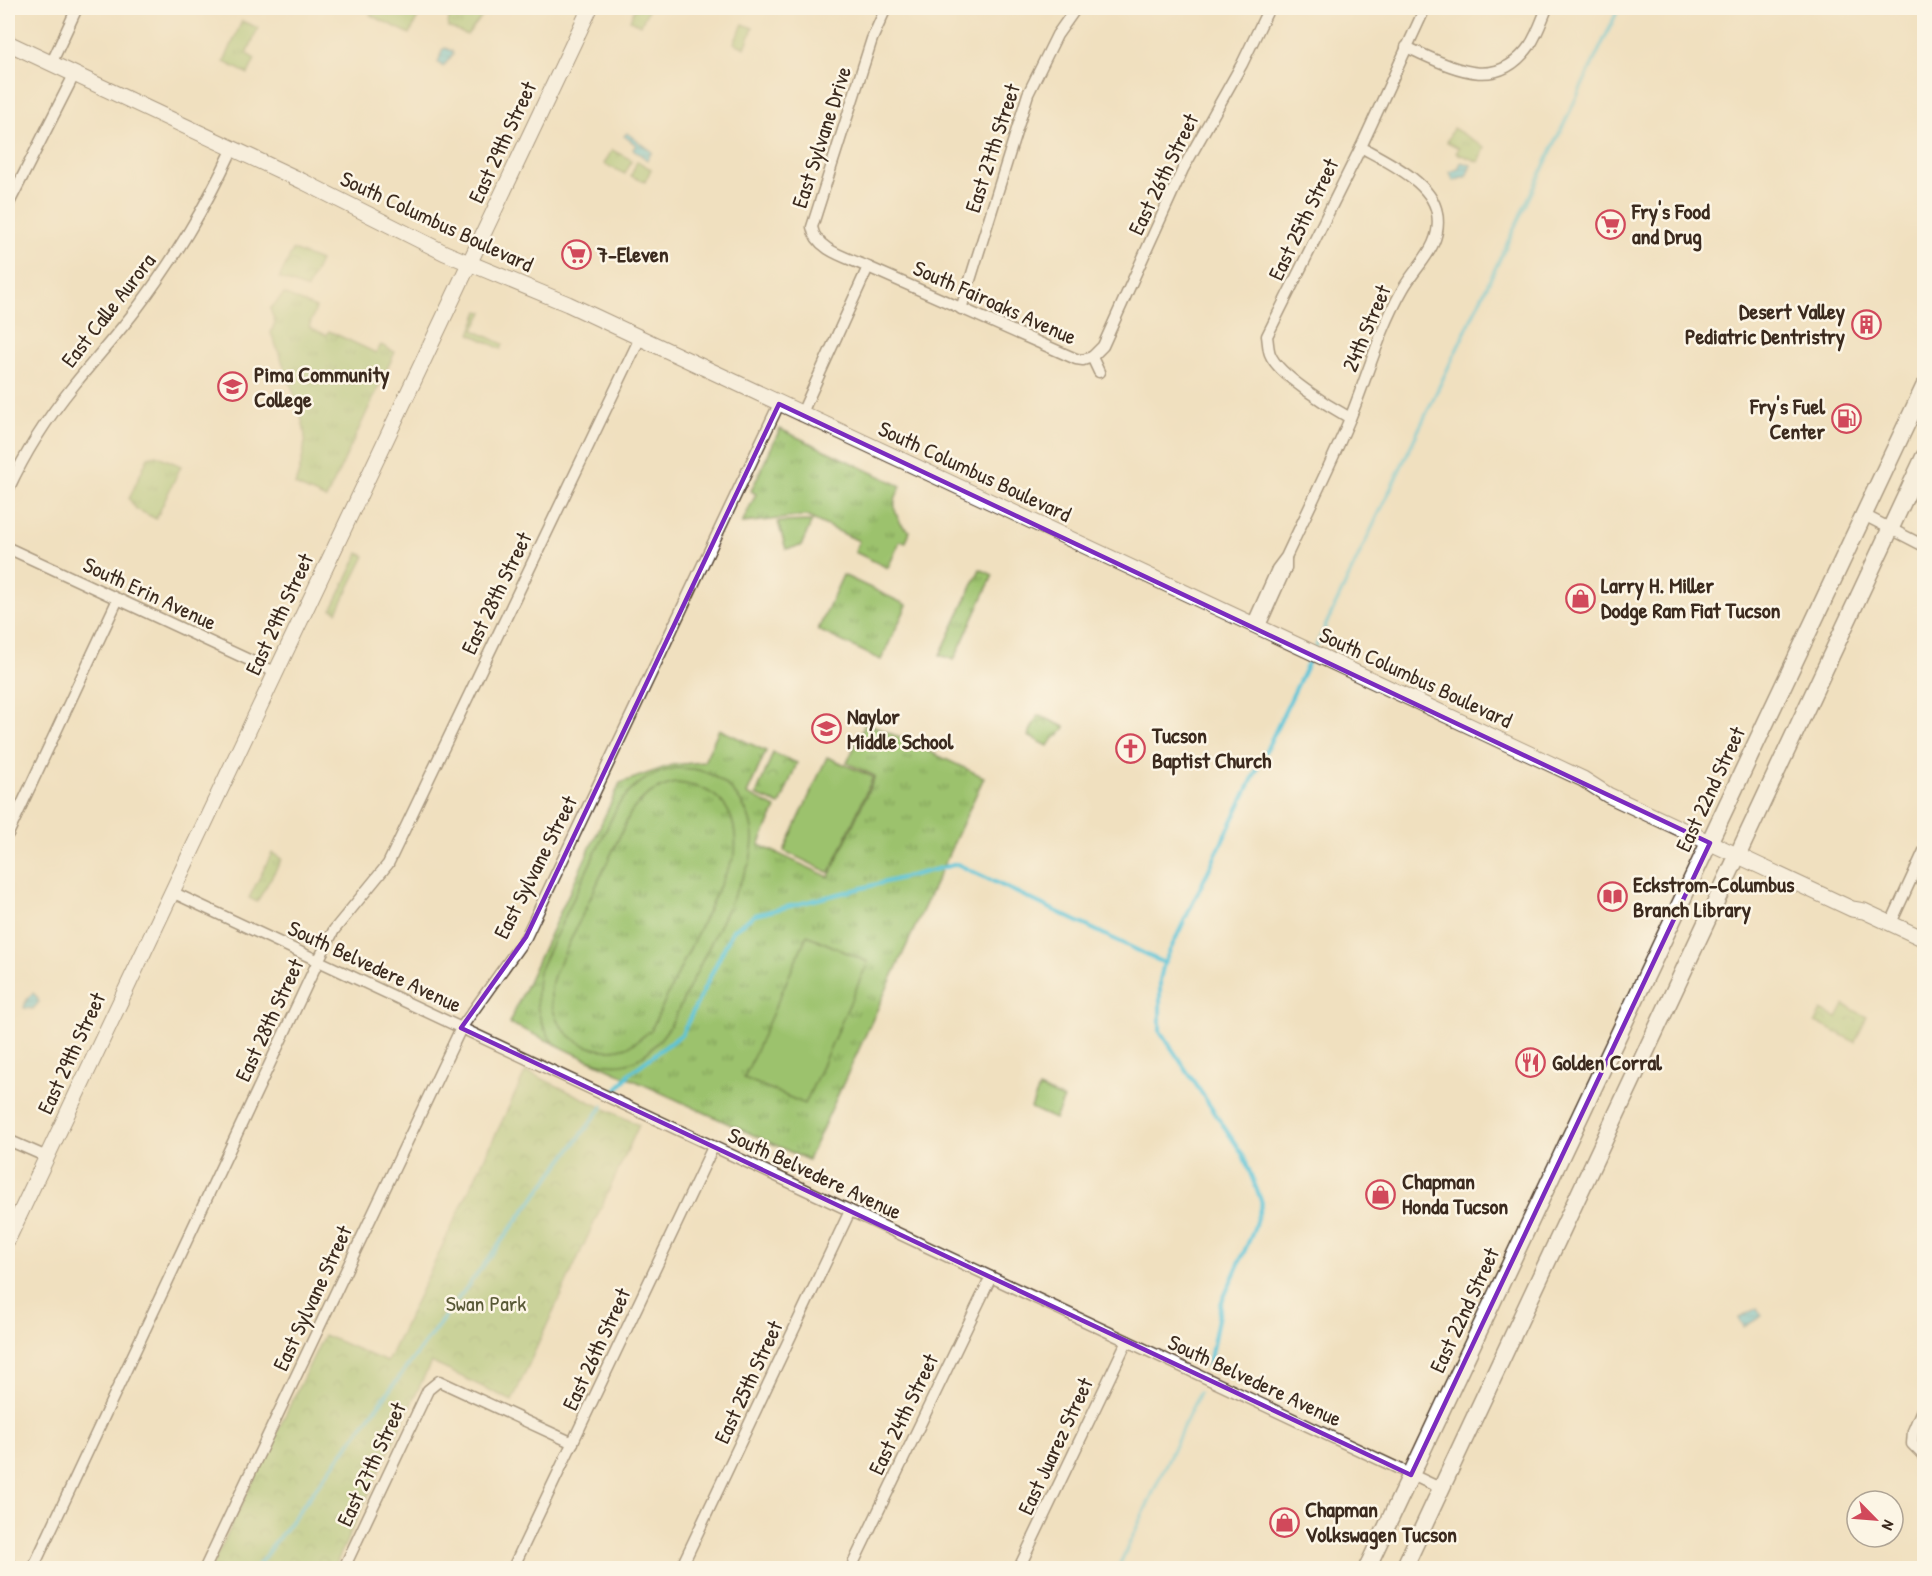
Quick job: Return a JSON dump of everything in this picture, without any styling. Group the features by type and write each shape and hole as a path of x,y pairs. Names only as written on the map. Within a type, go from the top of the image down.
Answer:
{"main road":[{"name":"East 22nd Street","path":"1366,1569 1924,387"},
{"path":"1404,1569 1924,457"}],"street":[{"path":"51,64 77,8"},
{"name":"East 29th Street","path":"8,1239 590,8"},
{"name":"East Sylvane Drive","path":"868,267 825,247 814,235 814,220 872,39 886,8"},
{"name":"East 27th Street","path":"961,309 1029,94 1057,35 1076,8"},
{"name":"East 26th Street","path":"1092,357 1103,346 1183,169 1242,64 1269,8"},
{"name":"East 25th Street","path":"1350,418 1330,407 1286,374 1270,356 1267,336 1361,147 1425,8"},
{"path":"1406,47 1476,74 1498,72 1517,61 1531,44 1547,8"},
{"name":"South Columbus Boulevard","path":"8,43 469,264 568,304 1583,779 1608,795 1737,856 1924,939"},
{"path":"8,205 74,75"},
{"name":"24th Street","path":"1255,627 1286,568 1286,557 1350,418 1375,349 1403,288 1438,236 1434,201 1430,195 1402,170 1361,147"},
{"name":"East Calle Aurora","path":"8,490 45,423 72,386 134,312 179,251 207,203 232,150"},
{"path":"802,240 814,235"},
{"path":"801,415 868,267"},
{"name":"South Fairoaks Avenue","path":"868,267 1076,359 1083,360 1092,357 1099,372"},
{"name":"East 28th Street","path":"33,1569 318,961 334,930 388,864 640,338"},
{"name":"East Sylvane Street","path":"205,1569 461,1028 526,937 779,404"},
{"path":"1864,515 1924,546"},
{"name":"South Erin Avenue","path":"8,548 277,673"},
{"path":"8,834 118,599"},
{"path":"1891,923 1924,851"},
{"name":"South Belvedere Avenue","path":"172,892 1442,1489"},
{"path":"8,1140 47,1157"},
{"name":"East 26th Street","path":"513,1569 713,1147"},
{"name":"East 25th Street","path":"681,1569 850,1211"},
{"name":"East 24th Street","path":"851,1569 991,1277"},
{"name":"East Juarez Street","path":"1019,1569 1127,1341"},
{"name":"East 27th Street","path":"344,1569 428,1390 440,1381 573,1443"},
{"path":"1924,1405 1909,1441 1924,1456"}],"highlighted area":[{"path":"779,404 1710,843 1411,1475 461,1028 526,937"}],"green space":[{"path":"373,8 421,10 410,34 370,15"},
{"path":"450,8 489,8 467,35 448,27"},
{"path":"635,8 649,8 641,25 630,20"},
{"path":"242,21 258,28 247,54 255,59 248,74 224,62"},
{"path":"743,24 753,28 745,48 734,43"},
{"path":"1453,128 1485,147 1479,162 1456,153 1459,148 1447,142"},
{"path":"612,150 632,160 625,174 604,164"},
{"path":"637,161 651,169 645,182 631,176"},
{"path":"293,250 320,261 307,289 279,278"},
{"path":"284,294 316,308 309,327 326,335 329,331 376,353 381,345 395,352 326,499 295,485 304,452 304,429 292,387 271,333 275,322 270,309"},
{"path":"479,311 483,312 474,330 503,344 501,349 470,334"},
{"path":"780,429 901,486 895,500 896,514 900,523 910,531 906,542 900,541 888,568 855,552 859,541 806,516 742,523 756,494 751,491"},
{"path":"156,455 181,466 156,519 136,509 129,499 148,457"},
{"path":"812,521 801,546 786,549 778,522"},
{"path":"359,553 365,556 337,612 332,609"},
{"path":"980,569 993,575 954,660 940,655"},
{"path":"843,575 907,605 881,660 818,630"},
{"path":"1038,715 1065,727 1048,746 1028,736"},
{"path":"866,722 984,777 808,1160 509,1023 620,783 672,765 704,762 719,729 766,751 747,794 776,808 759,845 829,877 875,776 847,763"},
{"path":"773,753 797,763 780,805 756,795"},
{"path":"827,757 873,777 830,873 784,851"},
{"path":"675,768 698,770 709,774 728,787 743,805 752,827 753,842 750,862 672,1023 663,1036 654,1047 634,1061 622,1064 596,1062 562,1047 550,1038 541,1022 537,1007 539,971 618,805 643,781","holes":["675,783 690,785 714,795 729,813 734,825 735,854 651,1030 624,1048 606,1050 593,1048 571,1037 556,1017 551,991 555,973 631,812 645,797 662,787"]},
{"path":"272,853 282,859 257,902 249,898"},
{"path":"807,935 868,962 805,1104 744,1078"},
{"path":"1844,1005 1867,1017 1855,1042 1815,1022 1821,1010 1837,1018"},
{"name":"Swan Park","path":"526,1071 639,1125 512,1401 431,1362 334,1568 211,1568 324,1335 387,1362"},
{"path":"1039,1088 1064,1099 1055,1119 1031,1108"}],"water":[{"path":"445,48 453,54 443,67 438,63 442,50"},
{"path":"627,133 652,152 647,160 633,149 636,145 624,136"},
{"path":"1461,162 1471,165 1466,177 1453,181 1450,172 1458,169"},
{"path":"33,993 39,1002 33,1009 24,1008 25,1003"},
{"path":"1757,1308 1762,1316 1744,1327 1739,1318"}],"waterway":[{"path":"1314,650 1619,8"},
{"path":"616,1091 630,1073 682,1034 733,930 755,915 957,864 1164,963 1311,657"},
{"path":"1164,963 1160,980 1160,1031 1243,1155 1262,1203 1252,1234 1221,1304 1208,1369"},
{"path":"256,1568 603,1106"},
{"path":"1118,1568 1199,1393"}],"place":[{"name":"Fry's Food and Drug","path":"1611,224"},
{"name":"7-Eleven","path":"576,254"},
{"name":"Desert Valley Pediatric Dentristry","path":"1866,324"},
{"name":"Pima Community College","path":"233,387"},
{"name":"Fry's Fuel Center","path":"1846,419"},
{"name":"Larry H. Miller Dodge Ram Fiat Tucson","path":"1580,598"},
{"name":"Naylor Middle School","path":"826,729"},
{"name":"Tucson Baptist Church","path":"1131,748"},
{"name":"Eckstrom-Columbus Branch Library","path":"1612,897"},
{"name":"Golden Corral","path":"1531,1062"},
{"name":"Chapman Honda Tucson","path":"1381,1194"},
{"name":"Chapman Volkswagen Tucson","path":"1284,1522"}]}
